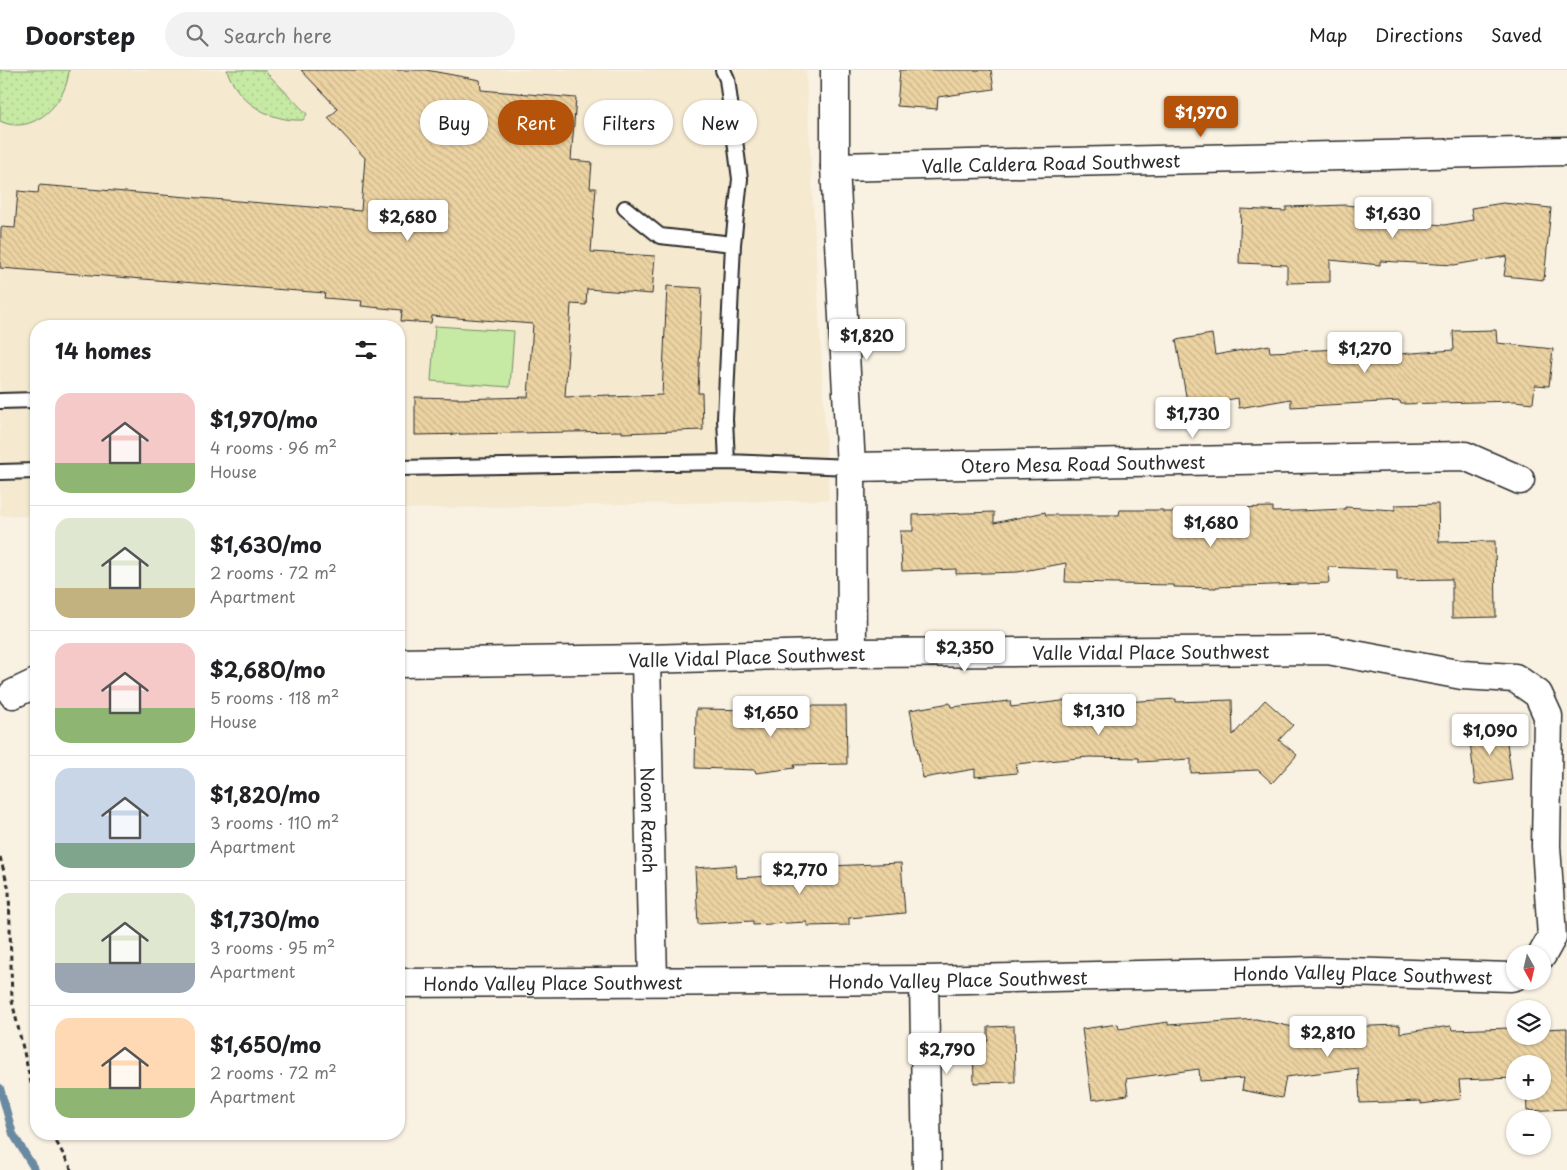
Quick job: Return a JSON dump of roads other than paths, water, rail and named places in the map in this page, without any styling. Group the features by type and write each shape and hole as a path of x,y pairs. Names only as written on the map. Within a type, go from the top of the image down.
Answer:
{"street":[{"path":"835,70 835,167 852,467 852,653"},
{"name":"Valle Caldera Road Southwest","path":"835,167 1567,152"},
{"name":"Otero Mesa Road Southwest","path":"852,467 1465,456 1520,480"},
{"name":"Valle Vidal Place Southwest","path":"405,663 852,653 1328,650 1462,675 1515,678 1538,694 1548,716 1546,846 1552,937 1548,945"},
{"name":"Noon Ranch","path":"646,659 653,981"},
{"name":"Hondo Valley Place Southwest","path":"405,983 924,980 1313,971 1506,977"},
{"path":"924,980 927,1170"}],"lane":[{"path":"723,70 727,79 740,179 733,244 725,419 727,462"},
{"path":"625,208 660,236 733,244"},
{"path":"0,401 30,400"},
{"path":"405,468 727,462 852,467"},
{"path":"0,472 30,471"}],"waterway":[{"path":"0,1088 13,1134 35,1170"}]}
